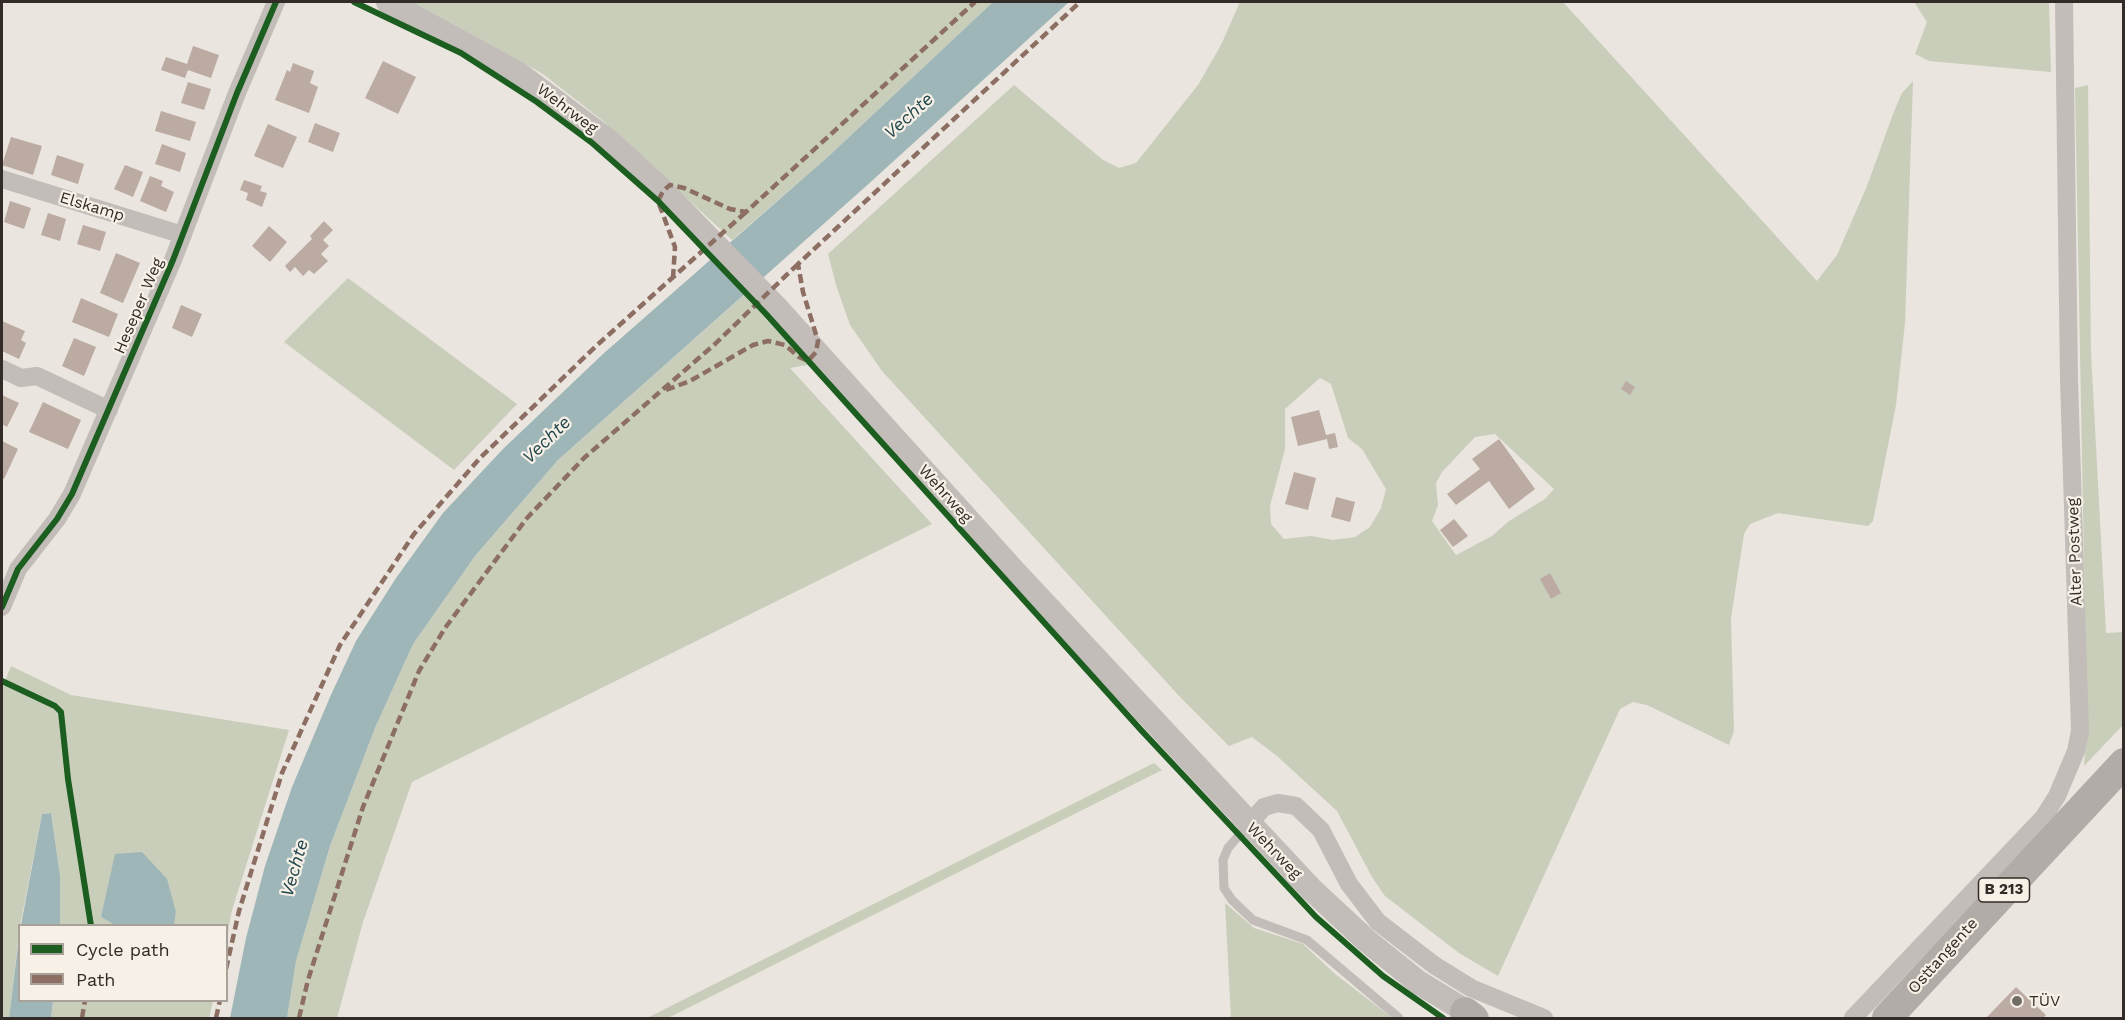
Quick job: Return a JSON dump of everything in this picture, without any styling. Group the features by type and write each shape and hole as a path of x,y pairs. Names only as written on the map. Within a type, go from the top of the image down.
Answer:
{"main road":[{"name":"Osttangente","path":"1887,1018 2124,763"}],"street":[{"name":"Heseper Weg","path":"2,607 18,569 65,506 109,410 183,235 237,93 276,2"},
{"name":"Wehrweg","path":"388,2 509,68 576,114 619,150 710,237 775,306 1248,825 1367,941 1418,981 1472,1016"},
{"name":"Alter Postweg","path":"1853,1018 2043,818 2057,796 2076,751 2080,719 2068,380 2064,2"},
{"name":"Elskamp","path":"2,179 183,235"},
{"path":"2,369 21,378 37,376 109,410"},
{"path":"1248,825 1264,807 1278,803 1296,806 1321,830 1349,884 1378,922 1434,964 1472,988 1544,1018"}],"lane":[{"path":"1248,825 1228,848 1223,860 1224,888 1232,900 1253,920 1307,940 1399,1018"}],"green space":[{"path":"413,2 993,2 831,154 732,240 603,121 543,74"},
{"path":"1240,2 1563,2 1817,281 1837,255 1867,186 1902,93 1913,81 1905,323 1896,405 1873,521 1868,526 1778,513 1750,524 1744,534 1731,618 1734,731 1729,745 1647,705 1633,702 1620,709 1498,976 1459,953 1385,896 1372,877 1337,811 1277,756 1252,737 1229,746 1180,697 882,371 850,325 836,285 828,254 1014,85 1103,160 1119,168 1136,163 1198,85 1221,45","holes":["1320,378 1331,384 1348,438 1362,449 1386,489 1381,508 1370,527 1355,537 1333,540 1311,536 1284,539 1271,524 1270,506 1285,449 1285,409","1495,434 1554,489 1545,499 1509,521 1492,536 1456,555 1432,521 1438,505 1436,483 1442,472 1475,437"]},
{"path":"1914,2 2049,2 2051,72 1929,61 1915,54 1927,22"},
{"path":"2088,85 2091,353 2106,633 2124,632 2123,725 2084,766 2087,721 2075,88"},
{"path":"348,278 517,404 454,470 284,342"},
{"path":"744,295 808,365 790,368 932,524 412,782 363,922 337,1018 287,1018 296,961 330,846 375,728 413,644 475,556 558,460"},
{"path":"11,666 71,695 289,730 232,910 228,932 228,924 174,924 176,912 101,917 113,924 60,924 60,875 51,813 42,814 20,924 18,924 9,1018 2,1018 2,689"},
{"path":"1154,763 1162,770 668,1018 647,1018"},
{"path":"1225,903 1254,928 1303,944 1334,973 1392,1018 1231,1018"},
{"path":"53,1002 213,1002 209,1018 51,1018"}],"water":[{"name":"Vechte","path":"993,2 1069,2 558,460 475,556 413,644 375,728 330,846 296,961 287,1018 230,1018 246,938 265,866 292,787 356,641 396,578 443,513 504,448 603,354 831,154"},
{"path":"51,813 60,875 60,924 21,924 42,814"},
{"path":"142,852 167,879 176,912 174,924 113,924 101,917 115,854"},
{"path":"18,945 18,1002 53,1002 51,1018 9,1018"}],"building":[{"path":"193,46 219,55 211,78 188,70 185,78 161,70 166,57 187,64"},
{"path":"383,61 416,77 398,114 365,98"},
{"path":"293,63 314,71 310,83 318,87 309,113 275,100 287,70 290,72"},
{"path":"188,82 211,89 204,110 181,103"},
{"path":"161,111 196,122 190,141 155,131"},
{"path":"315,123 340,133 333,152 308,142"},
{"path":"268,124 297,137 283,168 254,156"},
{"path":"11,137 42,146 33,175 2,165"},
{"path":"162,144 186,153 180,172 155,164"},
{"path":"57,155 84,164 78,184 51,175"},
{"path":"125,165 143,172 133,197 114,189"},
{"path":"150,176 163,181 161,186 174,192 166,212 140,201"},
{"path":"244,180 262,186 260,191 267,193 262,207 246,200 248,193 240,190"},
{"path":"10,201 31,208 24,229 4,222"},
{"path":"48,213 66,219 60,241 41,235"},
{"path":"324,221 333,230 323,240 329,246 321,254 328,261 314,274 309,270 303,276 295,267 290,272 285,266 312,239 310,236"},
{"path":"83,225 106,232 100,251 77,244"},
{"path":"269,226 287,242 270,262 252,246"},
{"path":"116,253 140,263 123,303 100,293"},
{"path":"81,298 118,314 109,337 72,322"},
{"path":"181,305 202,314 192,337 172,328"},
{"path":"2,321 25,331 21,340 26,343 19,359 2,351"},
{"path":"74,338 96,347 84,376 62,366"},
{"path":"1626,381 1635,387 1630,395 1621,389"},
{"path":"2,395 19,403 7,427 2,424"},
{"path":"43,402 81,420 68,449 29,432"},
{"path":"1319,410 1326,435 1335,433 1338,447 1329,449 1327,439 1298,446 1291,417"},
{"path":"1499,439 1535,489 1509,509 1489,481 1456,505 1447,494 1480,469 1472,459"},
{"path":"2,441 18,449 4,479 2,478"},
{"path":"1294,472 1316,478 1308,510 1285,504"},
{"path":"1336,497 1355,502 1350,522 1331,517"},
{"path":"1454,519 1468,536 1453,547 1440,530"},
{"path":"1550,573 1561,593 1551,599 1540,579"},
{"name":"TÜV","path":"2016,987 2046,1015 2043,1018 1986,1018"}],"marked path":[{"path":"673,278 675,247 658,201 663,191 670,185 684,188 730,209 746,212 975,2"},
{"path":"666,390 690,381 753,345 768,341 785,345 799,357 808,361 816,352 818,341 803,292 798,264 1080,2"},
{"path":"228,960 239,911 282,773 340,645 414,534 480,458 596,346 746,212"},
{"path":"299,1018 308,980 363,807 419,671 445,628 527,518 584,458 715,344 798,264"},
{"path":"82,1018 85,1002"},
{"path":"216,1018 220,1002"}],"cycle path":[{"path":"2,607 18,569 57,519 72,494 173,260 237,93 276,2"},
{"path":"354,2 461,53 537,102 591,142 658,201 766,314 1141,730 1316,917 1383,976 1443,1018"},
{"path":"2,681 55,706 61,712 68,779 91,924"}],"place":[{"name":"TÜV","path":"2017,1001"}]}
